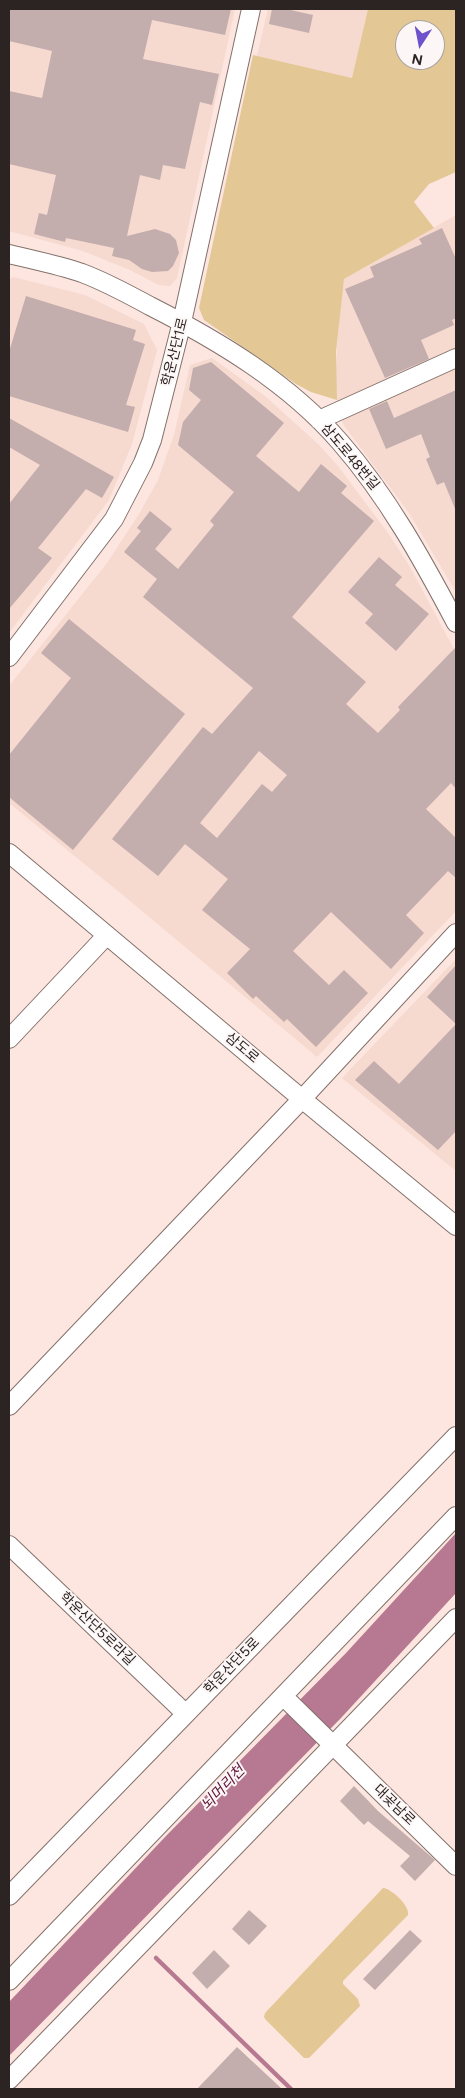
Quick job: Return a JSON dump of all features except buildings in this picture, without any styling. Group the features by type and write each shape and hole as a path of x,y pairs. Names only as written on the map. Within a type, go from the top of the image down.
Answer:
{"street":[{"name":"학운산단1로","path":"9,657 101,539 130,492 152,440 182,322 251,9"},
{"path":"9,254 62,267 98,280 182,322 246,362 319,420"},
{"name":"삼도로48번길","path":"456,358 319,420 356,461 390,506 414,545 456,623"},
{"name":"삼도로","path":"9,853 456,1226"},
{"path":"9,1406 302,1099 456,933"},
{"path":"9,1038 107,935"},
{"name":"학운산단5로","path":"9,1896 456,1436"},
{"path":"9,1980 284,1697 456,1516"},
{"name":"학운산단5로라길","path":"9,1545 186,1714"},
{"path":"9,2080 456,1618"},
{"name":"대곶남로","path":"284,1697 456,1866"}],"shaded area":[{"path":"9,9 235,9 177,278 170,286 159,285 130,270 83,251 9,231"},
{"path":"268,9 368,9 352,78 257,56"},
{"path":"368,9 456,9 456,172 429,184 414,202 434,228 344,279 336,352 337,400 311,392 296,384 204,320 199,308 253,55 352,78"},
{"path":"456,215 456,592 409,513 343,424 337,400 335,380 344,279"},
{"path":"13,277 85,295 144,324 157,350 132,444 109,500 9,633 9,280"},
{"path":"212,358 265,396 319,445 338,466 388,533 410,567 456,653 456,911 317,1057 9,803 9,686 107,563 139,514 158,480 174,435 190,365"},
{"path":"456,959 456,1171 342,1078"},
{"path":"383,1888 400,1898 408,1911 408,1915 343,1981 343,1984 358,1999 360,2006 309,2058 304,2058 266,2020 264,2017 265,2013"}],"water":[{"name":"뇌머리천","path":"456,1533 456,1593 341,1718 9,2056 9,2002 166,1836 346,1653"}],"waterway":[{"path":"156,1958 291,2089"}]}
